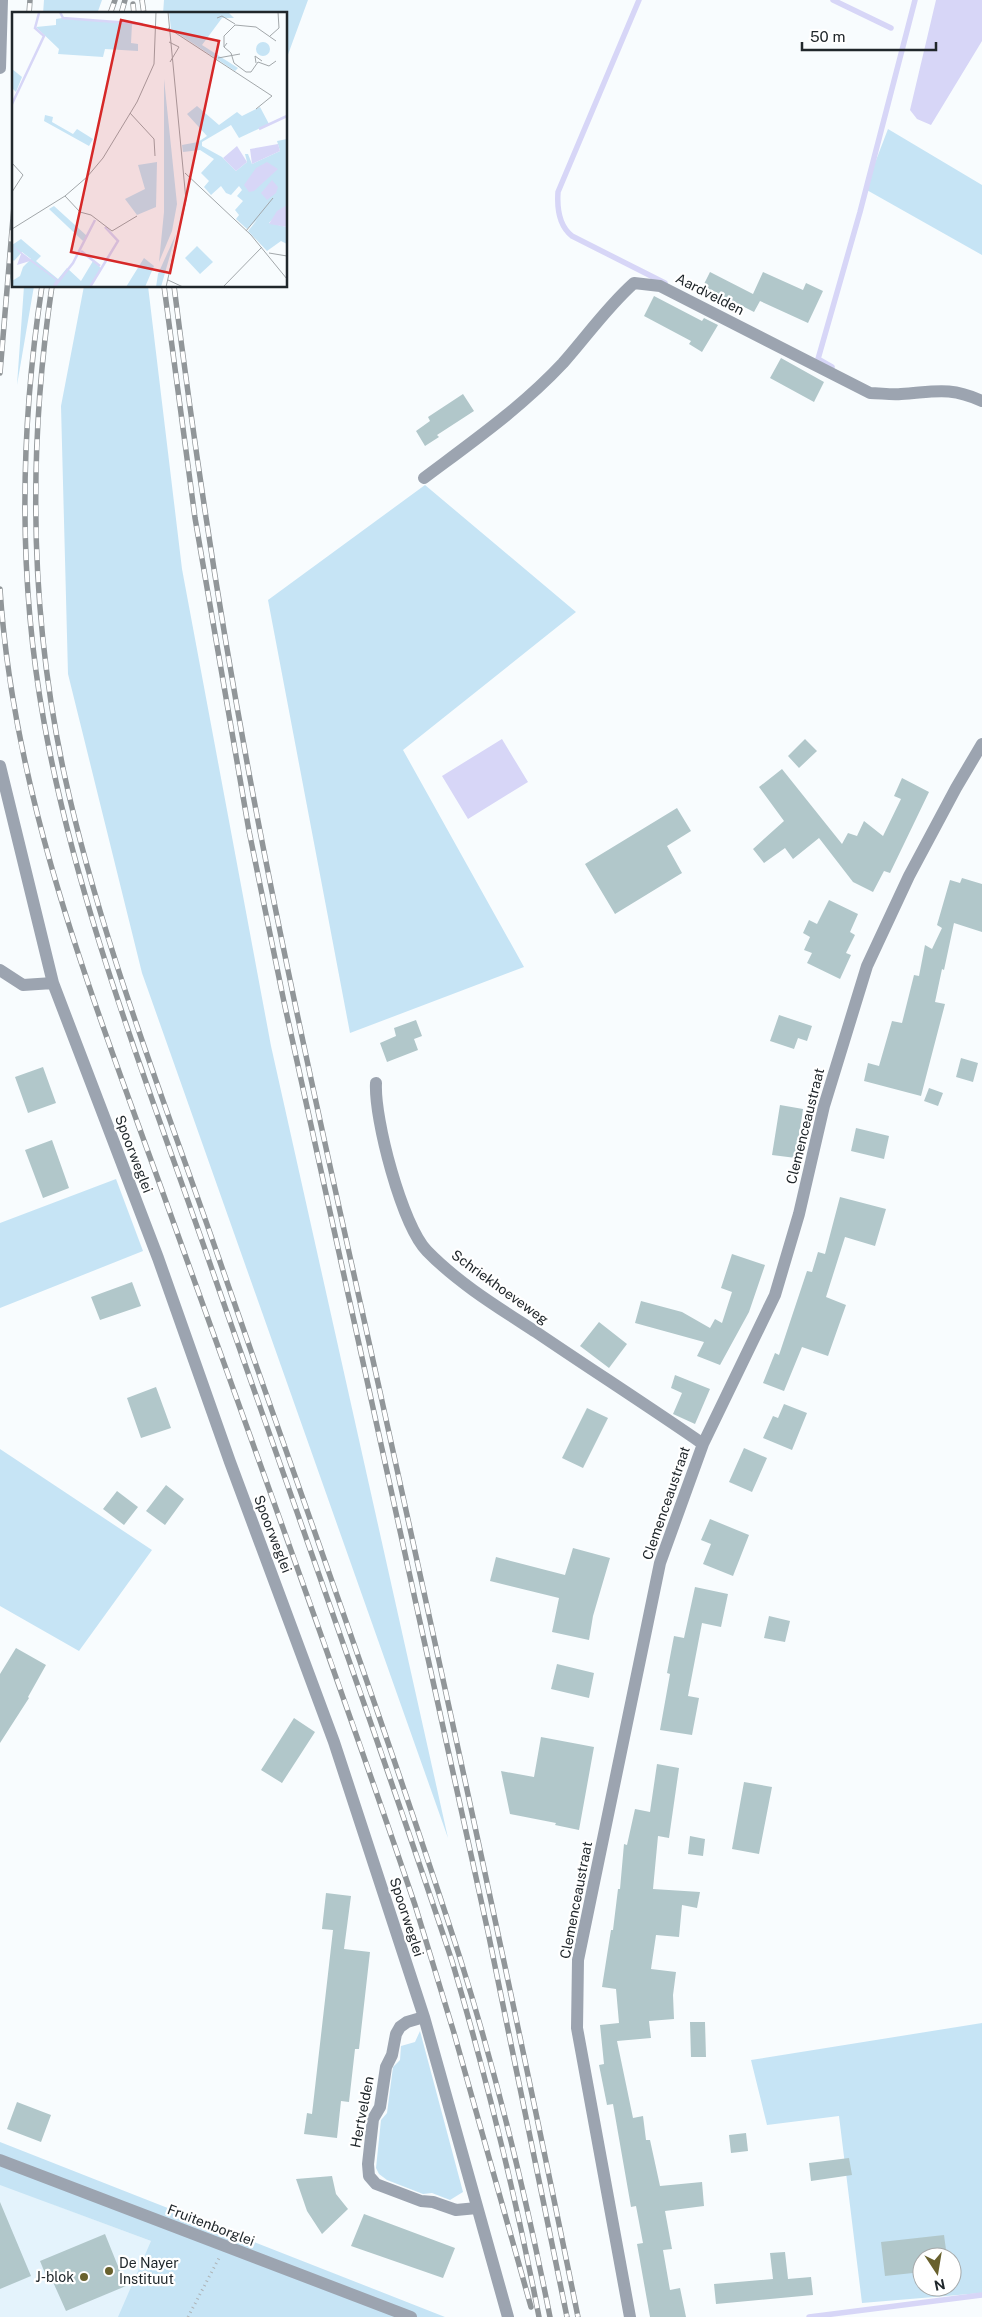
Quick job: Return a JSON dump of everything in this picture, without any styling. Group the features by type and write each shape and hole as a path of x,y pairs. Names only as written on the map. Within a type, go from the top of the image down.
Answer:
{"street":[{"path":"0,68 2,0"},
{"name":"Aardvelden","path":"424,478 497,424 562,364 617,298 634,283 660,286 870,393 900,395 937,390 956,391 982,401"},
{"name":"Clemenceaustraat","path":"630,2317 578,2028 578,1960 660,1563 703,1444 775,1295 799,1214 824,1106 867,966 909,876 982,744"},
{"name":"Spoorweglei","path":"0,766 53,983 158,1258 230,1462 334,1742 424,2017 508,2317"},
{"path":"0,970 23,985 53,983"},
{"name":"Schriekhoeveweg","path":"376,1083 375,1098 397,1184 411,1225 426,1250 488,1300 703,1444"},
{"name":"Hertvelden","path":"424,2017 407,2022 400,2027 396,2034 392,2055 386,2067 380,2107 373,2119 368,2164 369,2176 376,2184 421,2201 433,2202 456,2210 477,2208"},
{"name":"Fruitenborglei","path":"0,2160 411,2317"}],"path":[{"path":"188,2317 225,2246"}],"shaded area":[{"path":"44,0 102,0 98,12 43,12"},
{"path":"164,0 308,0 288,55 288,12 163,12"},
{"path":"936,0 982,0 982,41 931,125 917,119 910,110"},
{"path":"888,129 982,185 982,255 865,189"},
{"path":"24,288 34,288 17,385"},
{"path":"84,288 148,288 182,569 271,1046 448,1838 142,973 68,674 61,406"},
{"path":"425,485 576,612 403,750 524,967 350,1033 268,600"},
{"path":"502,739 528,782 468,819 442,776"},
{"path":"116,1179 143,1251 0,1308 0,1223"},
{"path":"0,1449 152,1550 79,1651 0,1606"},
{"path":"982,2023 982,2293 962,2295 962,2247 912,2247 912,2297 934,2297 862,2303 839,2116 767,2125 751,2060"},
{"path":"420,2031 463,2192 450,2200 432,2193 423,2194 387,2180 379,2174 376,2168 381,2120 387,2113 393,2067 400,2060 401,2046 415,2042"},
{"path":"0,2142 445,2317 118,2317 151,2241 0,2185"},
{"name":"De Nayer Instituut","path":"0,2176 52,2204 151,2241 282,2317 0,2317"}],"building":[{"path":"710,272 753,294 763,272 803,290 806,283 823,291 808,323 760,301 754,312 703,286"},
{"path":"654,296 702,321 704,318 718,325 702,352 689,344 691,341 644,316"},
{"path":"781,358 824,382 814,402 770,378"},
{"path":"463,394 474,411 437,435 439,437 425,446 416,431 430,421 428,417"},
{"path":"805,739 817,751 799,768 788,756"},
{"path":"782,769 842,844 848,833 857,836 864,821 883,836 901,799 894,796 902,778 929,792 890,873 884,871 873,892 853,882 819,838 793,859 785,848 764,863 753,849 784,821 759,787"},
{"path":"677,808 691,831 667,846 682,873 615,914 585,864"},
{"path":"962,878 982,884 982,932 954,923 935,1002 945,1004 921,1096 864,1081 868,1063 879,1066 892,1021 902,1023 914,975 919,976 925,945 932,949 942,928 937,925 950,880 960,883"},
{"path":"829,900 858,914 850,932 855,935 846,953 851,955 840,979 807,963 812,953 804,950 810,937 803,933 809,920 817,924"},
{"path":"779,1015 812,1026 807,1041 798,1038 794,1049 770,1041"},
{"path":"416,1020 422,1036 414,1039 418,1050 387,1062 380,1043 396,1036 394,1028"},
{"path":"961,1058 978,1063 973,1082 956,1077"},
{"path":"43,1067 56,1103 28,1113 15,1077"},
{"path":"929,1088 943,1093 938,1106 924,1101"},
{"path":"780,1105 803,1109 796,1158 772,1155"},
{"path":"856,1128 889,1136 884,1159 851,1151"},
{"path":"52,1140 69,1188 43,1198 25,1150"},
{"path":"840,1197 886,1209 875,1246 845,1237 826,1297 846,1305 828,1356 802,1347 784,1391 763,1383 775,1353 779,1355 807,1271 812,1272 818,1252 825,1254"},
{"path":"732,1254 765,1265 749,1312 720,1365 697,1356 704,1342 635,1323 641,1301 682,1312 710,1328 715,1319 722,1323 732,1292 721,1288"},
{"path":"132,1282 141,1306 100,1320 91,1297"},
{"path":"599,1322 627,1344 609,1368 580,1346"},
{"path":"675,1375 710,1389 695,1424 673,1414 682,1393 671,1388"},
{"path":"156,1387 171,1428 141,1438 127,1398"},
{"path":"784,1404 807,1413 792,1450 763,1438 773,1416 778,1418"},
{"path":"587,1408 608,1418 583,1468 562,1458"},
{"path":"744,1448 767,1458 752,1492 729,1482"},
{"path":"166,1485 184,1499 165,1525 146,1511"},
{"path":"117,1491 138,1507 124,1525 103,1509"},
{"path":"710,1519 749,1535 733,1576 703,1564 711,1544 701,1540"},
{"path":"573,1548 610,1558 593,1616 589,1640 552,1632 559,1598 490,1581 496,1557 565,1575"},
{"path":"695,1587 728,1594 721,1627 702,1623 688,1696 699,1698 692,1735 660,1730 670,1674 667,1673 674,1636 684,1638"},
{"path":"769,1616 790,1621 785,1642 764,1638"},
{"path":"16,1648 46,1665 29,1698 0,1743 0,1674"},
{"path":"557,1664 594,1673 589,1698 551,1689"},
{"path":"294,1718 315,1732 282,1783 261,1770"},
{"path":"541,1737 594,1747 579,1830 555,1825 556,1823 510,1814 501,1771 534,1777"},
{"path":"657,1764 679,1768 669,1838 658,1836 653,1889 700,1892 697,1908 682,1905 679,1937 656,1935 651,1969 676,1972 673,1995 674,2019 649,2021 651,2038 617,2041 633,2118 643,2116 646,2140 650,2140 660,2186 702,2182 704,2206 665,2211 672,2249 663,2250 670,2290 680,2288 686,2317 650,2317 637,2244 643,2243 636,2206 631,2207 613,2104 607,2105 599,2065 604,2064 600,2025 619,2023 616,1989 602,1987 611,1930 613,1930 618,1889 620,1889 624,1844 627,1845 635,1809 650,1812"},
{"path":"744,1782 772,1787 759,1854 732,1849"},
{"path":"690,1836 705,1839 703,1856 688,1854"},
{"path":"326,1893 351,1896 344,1949 370,1952 359,2049 355,2049 349,2102 341,2101 337,2138 304,2134 307,2113 312,2114 333,1930 322,1929"},
{"path":"690,2022 705,2022 706,2057 691,2057"},
{"path":"17,2102 51,2115 41,2142 7,2129"},
{"path":"746,2133 748,2151 731,2153 729,2135"},
{"path":"849,2158 852,2175 811,2181 809,2163"},
{"path":"332,2176 336,2194 348,2209 322,2234 307,2211 296,2179"},
{"path":"0,2202 31,2276 0,2289"},
{"path":"364,2214 455,2248 443,2278 351,2246"},
{"name":"J-blok","path":"105,2234 126,2286 66,2311 53,2282 49,2283 40,2261"},
{"path":"944,2235 946,2247 912,2247 912,2273 885,2276 881,2242"},
{"path":"785,2252 788,2279 811,2277 813,2295 716,2304 714,2284 773,2279 770,2253"}],"waterway":[{"path":"639,0 558,192 558,204 564,227 572,236 665,283"},
{"path":"833,0 891,28"},
{"path":"832,367 818,359 860,212 915,0"},
{"path":"809,2317 982,2295"}],"railway":[{"path":"29,12 30,0"},
{"path":"111,12 115,0"},
{"path":"122,12 125,0"},
{"path":"142,0 144,12"},
{"path":"133,4 134,12"},
{"path":"0,373 12,230"},
{"path":"42,288 29,395 26,449 26,559 36,668 44,722 58,791 75,859 115,993 362,1697 452,1961 500,2138 521,2227 539,2317"},
{"path":"52,288 44,347 36,469 39,591 44,652 53,713 64,773 79,835 134,1017 371,1694 460,1958 510,2136 550,2317"},
{"path":"164,288 195,518 249,831 284,1002 488,1932 567,2317"},
{"path":"174,288 192,423 223,628 274,903 482,1859 578,2317"},
{"path":"0,589 8,669 22,749 63,905 114,1058 324,1644 415,1905 454,2033 531,2307"}],"place":[{"name":"De Nayer Instituut","path":"109,2271"},
{"name":"J-blok","path":"84,2277"}]}
